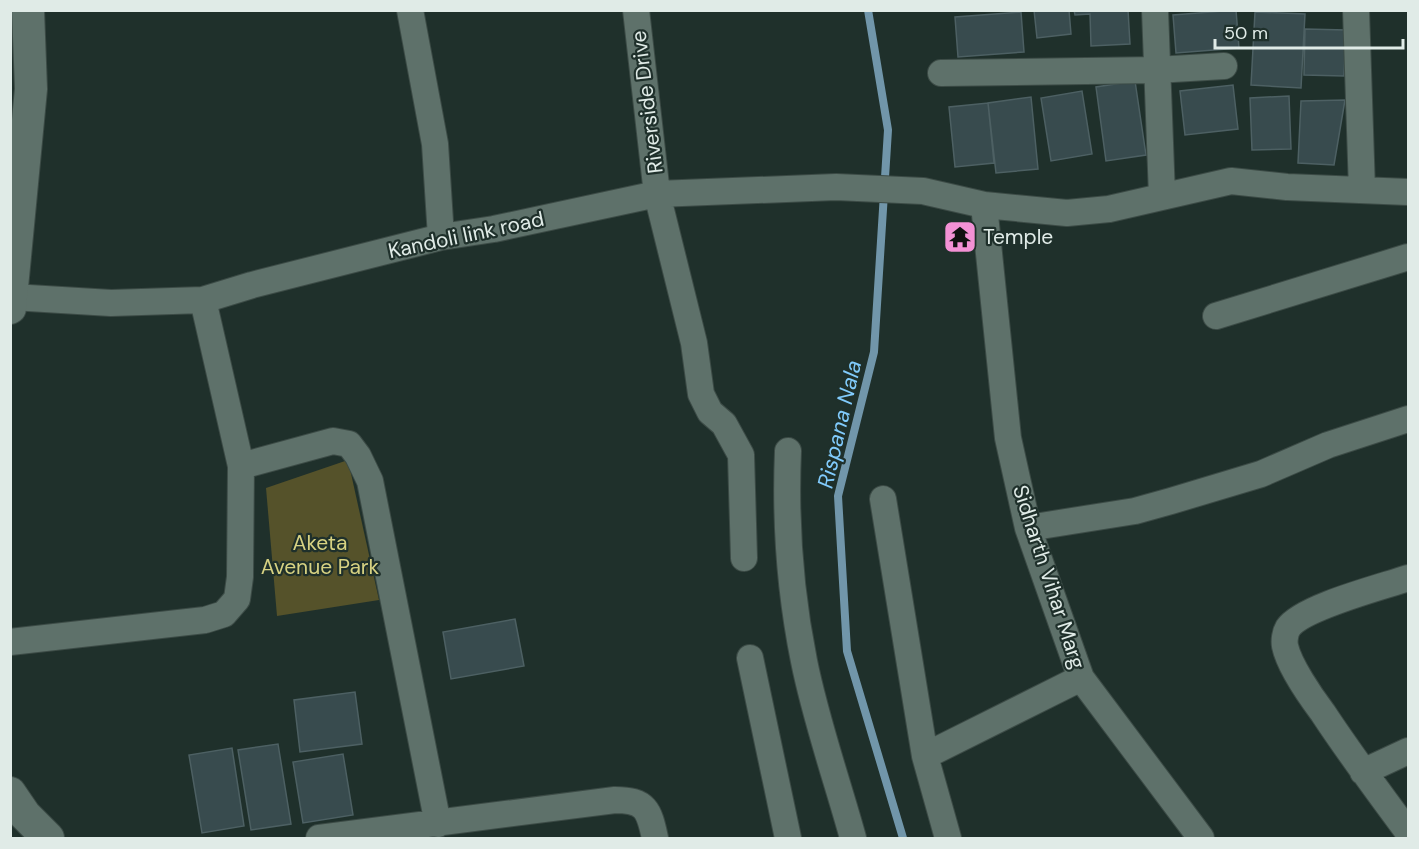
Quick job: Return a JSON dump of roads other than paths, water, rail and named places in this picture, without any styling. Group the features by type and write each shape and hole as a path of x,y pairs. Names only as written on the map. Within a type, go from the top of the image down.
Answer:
{"street":[{"path":"410,10 435,144 441,237"},
{"name":"Riverside Drive","path":"636,10 657,194 694,343 701,394 710,412 724,424 741,455 744,558"},
{"path":"1155,10 1162,196"},
{"path":"1356,10 1362,190"},
{"path":"11,302 21,95 35,11"},
{"path":"941,73 1156,70 1224,66"},
{"path":"984,206 1067,213 1108,209 1230,182 1408,192"},
{"name":"Kandoli link road","path":"11,302 111,303 203,300 252,285 441,237 495,229 657,194 836,187 924,191 984,206"},
{"name":"Sidharth Vihar Marg","path":"984,206 1008,438 1028,528 1081,678 1201,838"},
{"path":"1216,316 1408,257"},
{"path":"10,642 205,620 224,614 237,599 240,577 241,466 203,300"},
{"path":"1028,528 1135,511 1172,501 1261,474 1328,445 1408,419"},
{"path":"241,466 333,441 349,444 358,456 370,481 438,824"},
{"path":"788,451 787,545 804,661 853,838"},
{"path":"883,499 924,756 948,838"},
{"path":"1408,578 1316,609 1294,621 1286,630 1285,646 1303,684 1363,772 1408,832"},
{"path":"750,658 788,838"},
{"path":"924,756 1081,678"},
{"path":"1363,772 1408,750"},
{"path":"10,793 25,815 48,838"},
{"path":"319,838 615,800 632,800 647,810 655,838"}],"waterway":[{"name":"Rispana Nala","path":"868,10 888,130 874,352 838,496 847,651 903,838"}],"place":[{"name":"Temple","path":"960,237"}],"park label":[{"name":"Aketa Avenue Park","path":"320,555"}]}
